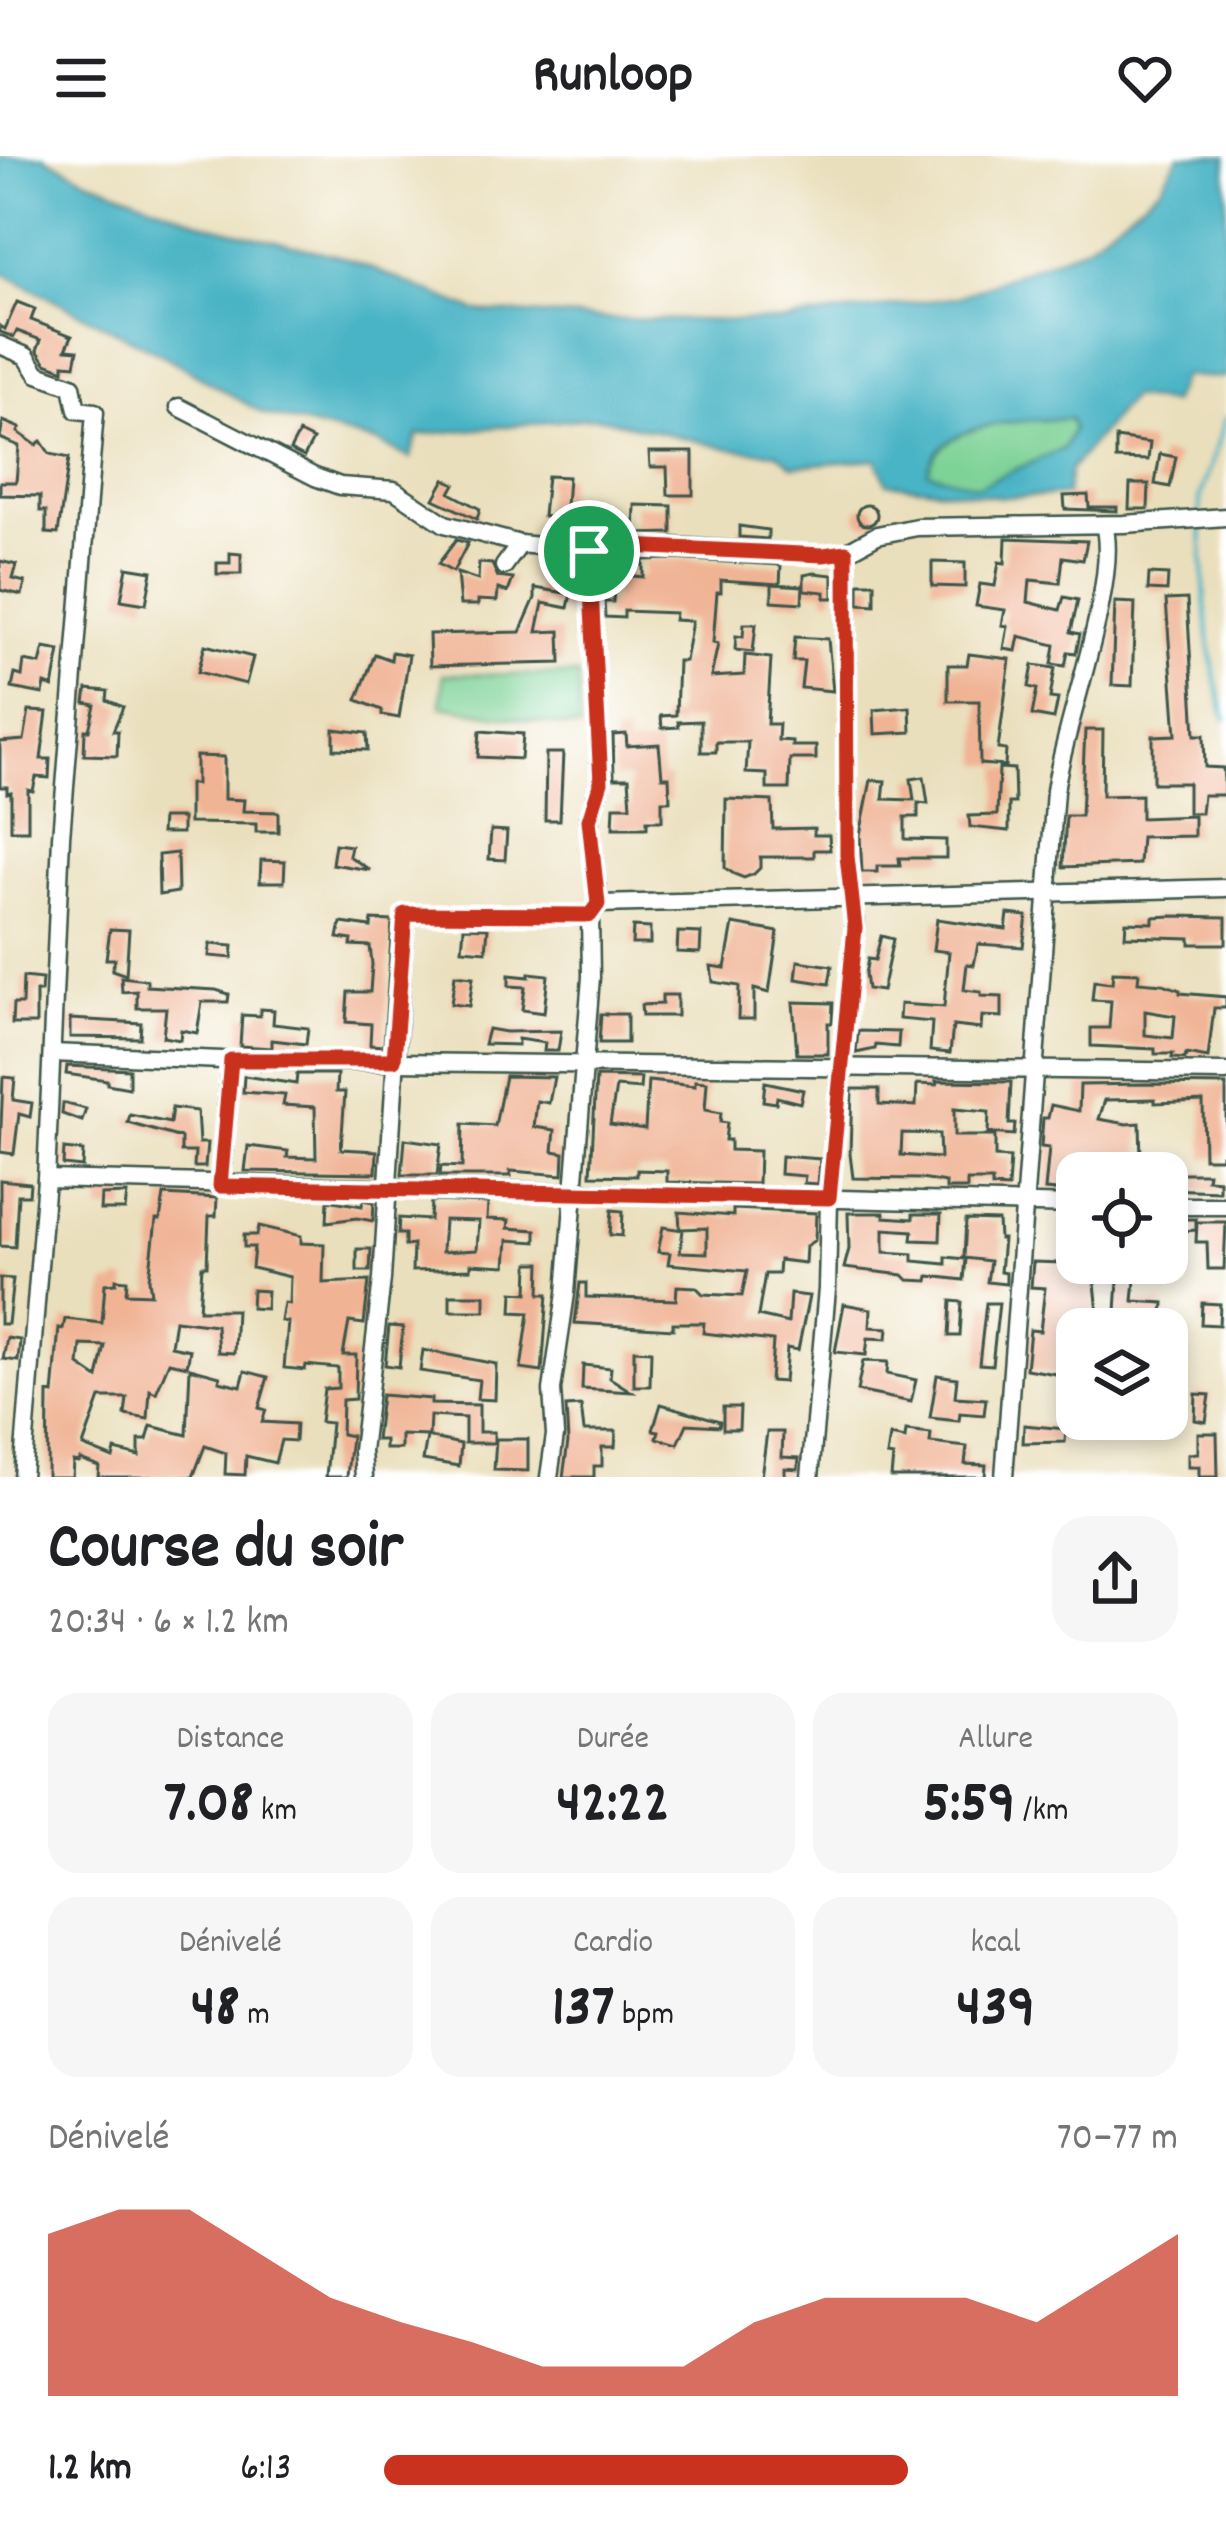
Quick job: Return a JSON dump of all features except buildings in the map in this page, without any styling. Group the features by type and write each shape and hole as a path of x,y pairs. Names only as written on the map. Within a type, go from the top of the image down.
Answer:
{"street":[{"path":"0,346 26,356 38,374 72,386 77,410 95,412 61,837 46,1179 22,1469 0,1458"},
{"path":"179,407 315,477 340,485 394,490 461,531 520,544 589,551 671,546 783,554 846,552 878,535 917,527 1104,525 1218,517"},
{"path":"1004,1477 1060,758 1105,576 1108,537 1104,525"},
{"path":"504,566 520,544"},
{"path":"549,1477 556,1435 552,1390 566,1293 591,977 594,909 589,820 601,782 589,551"},
{"path":"810,1477 829,1198 855,928 847,856 846,552"},
{"path":"364,1477 362,1450 389,1191 405,914 1226,888"},
{"path":"52,1053 231,1060 1226,1072"},
{"path":"220,1186 231,1060"},
{"path":"46,1179 1056,1205"},
{"path":"1188,1205 1226,1206"}],"green space":[{"path":"1070,419 1073,429 1064,448 978,486 928,473 935,455 966,432 1009,422"},
{"path":"443,674 578,675 580,729 441,706"}],"water":[{"path":"0,156 44,156 87,179 208,225 343,257 476,311 781,321 958,297 1086,246 1160,187 1179,156 1226,156 1226,378 1183,376 1171,403 1131,397 1070,470 1066,495 1002,497 887,483 876,459 794,466 777,453 731,449 597,417 418,435 410,458 376,442 264,414 168,358 0,272","holes":["1053,419 1070,419 1073,429 1064,448 978,486 928,472 935,455 966,432"]}],"waterway":[{"path":"1200,512 1226,417"},
{"path":"1201,524 1210,647 1226,719"}],"route":[{"path":"671,546 783,554 846,552 847,856 855,928 829,1198 220,1186 231,1060 394,1060 405,914 590,915 598,904 589,820 601,782 589,551 671,546"}]}
